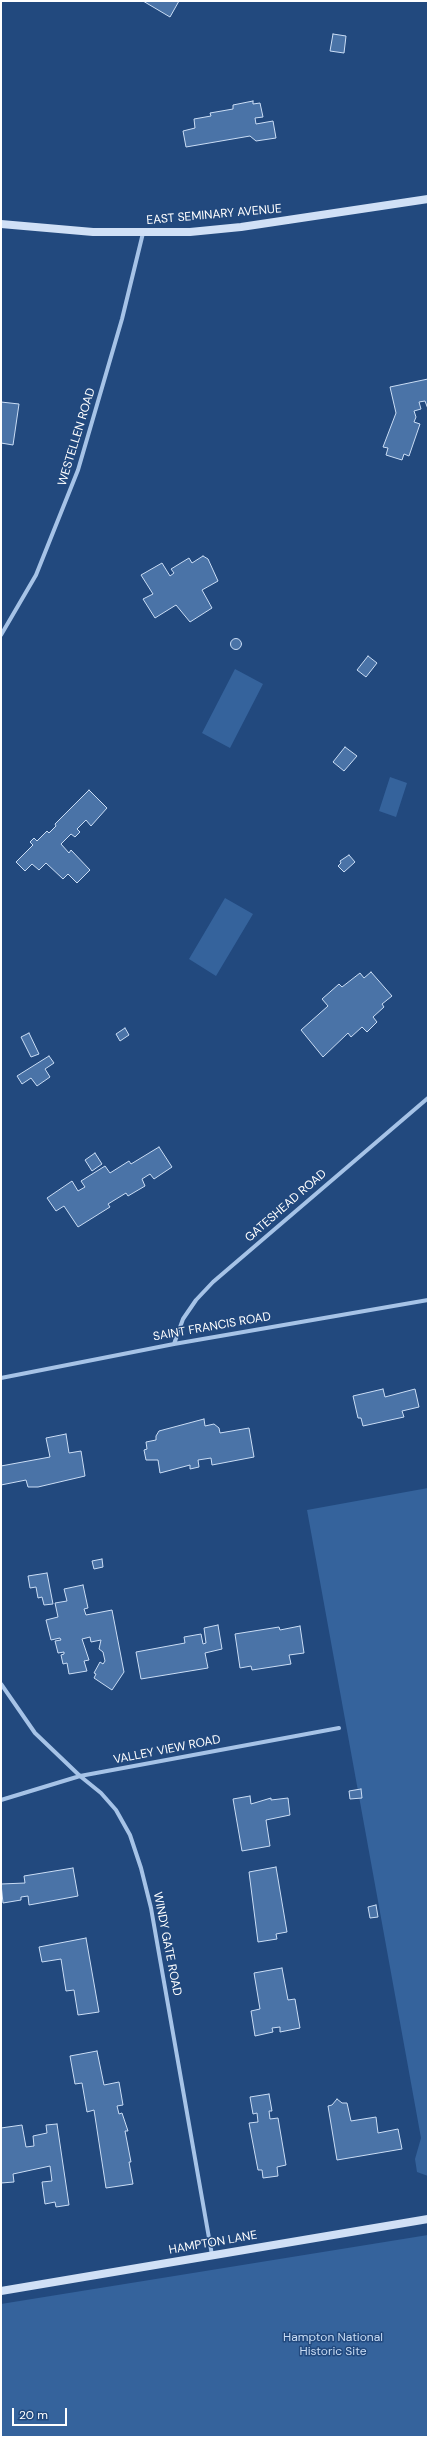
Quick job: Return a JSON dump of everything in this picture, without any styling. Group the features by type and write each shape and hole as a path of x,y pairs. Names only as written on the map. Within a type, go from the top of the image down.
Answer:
{"street":[{"name":"EAST SEMINARY AVENUE","path":"1,224 67,231 143,233 241,227 428,200"},
{"name":"WESTELLEN ROAD","path":"1,635 36,575 75,477 120,326 143,233"},
{"name":"GATESHEAD ROAD","path":"174,1344 183,1319 196,1300 213,1282 428,1098"},
{"name":"SAINT FRANCIS ROAD","path":"1,1378 174,1344 428,1300"},
{"name":"WINDY GATE ROAD","path":"1,1684 35,1733 100,1793 116,1810 130,1835 142,1868 151,1908 212,2256"},
{"name":"VALLEY VIEW ROAD","path":"1,1800 80,1776 339,1728"},
{"name":"HAMPTON LANE","path":"1,2291 428,2219"}],"green space":[{"path":"235,669 263,684 230,748 202,733"},
{"path":"390,777 407,783 396,817 379,811"},
{"path":"225,898 253,914 216,976 189,959"},
{"path":"428,1488 428,2176 417,2172 415,2159 421,2138 307,1510"},
{"name":"Hampton National Historic Site","path":"428,2235 428,2437 1,2437 1,2304"}],"building":[{"path":"143,1 179,1 170,17"},
{"path":"333,34 346,36 344,53 330,51"},
{"path":"253,101 253,104 260,103 263,117 255,118 256,124 273,121 276,138 256,141 250,136 186,147 183,131 195,128 194,119 211,116 210,113 233,109 233,105"},
{"path":"428,379 428,409 425,401 419,402 421,409 414,411 416,417 414,422 420,424 409,456 404,454 402,460 386,455 388,448 383,447 396,413 390,387"},
{"path":"1,402 19,404 13,445 1,443"},
{"path":"203,556 208,559 218,581 202,590 212,608 190,622 176,605 155,618 143,599 153,594 141,575 162,563 170,576 174,573 171,569 189,558 192,563"},
{"path":"236,638 240,640 242,644 240,648 236,650 232,648 230,644 232,640"},
{"path":"368,656 377,663 366,677 357,670"},
{"path":"345,747 357,756 344,771 333,762"},
{"path":"89,790 107,808 91,826 86,820 77,829 80,832 75,837 71,834 61,844 69,853 71,850 90,870 77,883 68,874 63,879 46,863 39,870 32,864 25,871 16,862 33,845 30,842 34,838 37,841 47,831 49,833 56,826 55,824"},
{"path":"349,855 355,862 344,872 338,866 341,863 340,861"},
{"path":"371,972 392,996 382,1004 384,1007 373,1017 377,1022 367,1032 362,1027 351,1037 348,1033 323,1057 301,1030 328,1006 322,999 339,984 342,987 360,973 364,978"},
{"path":"125,1028 129,1035 120,1041 116,1034"},
{"path":"29,1033 39,1054 31,1057 21,1037"},
{"path":"49,1056 54,1063 45,1069 50,1077 37,1086 31,1078 22,1084 17,1076"},
{"path":"159,1147 172,1167 154,1179 150,1174 142,1179 145,1186 128,1196 126,1193 108,1204 110,1207 78,1227 64,1206 56,1211 47,1198 72,1181 78,1191 85,1187 81,1181 105,1166 110,1173 129,1161 131,1164"},
{"path":"95,1153 102,1164 92,1171 85,1160"},
{"path":"383,1389 385,1397 415,1389 419,1407 402,1411 404,1417 363,1426 361,1418 358,1418 353,1396"},
{"path":"204,1419 205,1426 214,1424 219,1428 220,1433 249,1428 254,1457 212,1465 211,1458 198,1460 199,1467 190,1469 190,1465 160,1473 158,1460 146,1460 144,1450 147,1449 146,1442 156,1440 156,1436 159,1431"},
{"path":"66,1434 69,1453 81,1451 85,1476 38,1487 28,1487 26,1480 1,1485 1,1466 50,1457 46,1438"},
{"path":"102,1559 103,1567 94,1569 92,1561"},
{"path":"47,1573 53,1604 44,1605 42,1597 38,1598 36,1587 30,1588 28,1576"},
{"path":"83,1585 88,1608 84,1609 86,1615 112,1610 124,1672 112,1690 94,1678 96,1674 94,1673 100,1662 103,1664 105,1661 103,1652 99,1649 101,1640 91,1642 90,1637 82,1639 89,1660 84,1661 87,1671 69,1674 67,1663 63,1664 61,1655 64,1654 64,1652 58,1653 55,1641 61,1640 60,1638 51,1640 46,1620 58,1617 55,1603 67,1601 64,1589"},
{"path":"218,1625 222,1649 205,1653 208,1668 141,1679 136,1652 185,1643 184,1637 201,1634 203,1644 206,1643 204,1628"},
{"path":"300,1626 304,1653 289,1655 291,1664 252,1670 251,1666 240,1668 235,1634 279,1627 280,1630"},
{"path":"361,1789 362,1798 350,1799 349,1791"},
{"path":"250,1796 251,1804 271,1798 271,1800 288,1798 290,1815 266,1820 270,1846 242,1851 233,1799"},
{"path":"276,1867 287,1932 276,1934 277,1939 258,1942 249,1872"},
{"path":"73,1868 78,1896 29,1905 28,1896 21,1897 21,1900 3,1903 1,1884 25,1883 24,1876"},
{"path":"376,1905 378,1917 370,1918 368,1907"},
{"path":"86,1938 99,2012 78,2015 74,1990 66,1991 61,1959 42,1962 39,1947"},
{"path":"282,1968 288,2000 295,1999 300,2028 280,2032 280,2027 272,2028 273,2032 255,2036 251,2011 260,2009 254,1973"},
{"path":"97,2051 104,2085 119,2082 123,2105 117,2106 119,2114 122,2113 128,2131 125,2131 131,2162 129,2162 133,2184 106,2188 94,2110 87,2112 82,2083 75,2084 70,2056"},
{"path":"269,2094 272,2111 269,2111 270,2119 278,2118 286,2165 277,2167 278,2176 263,2178 262,2170 258,2170 249,2123 258,2122 257,2113 253,2114 250,2097"},
{"path":"337,2099 342,2103 347,2103 351,2121 376,2117 378,2133 398,2129 402,2149 337,2160 328,2106 332,2105"},
{"path":"57,2124 69,2205 56,2207 55,2202 45,2204 42,2182 52,2181 50,2166 13,2174 14,2182 1,2183 1,2128 22,2125 26,2147 34,2146 33,2136 47,2133 46,2125"}]}
